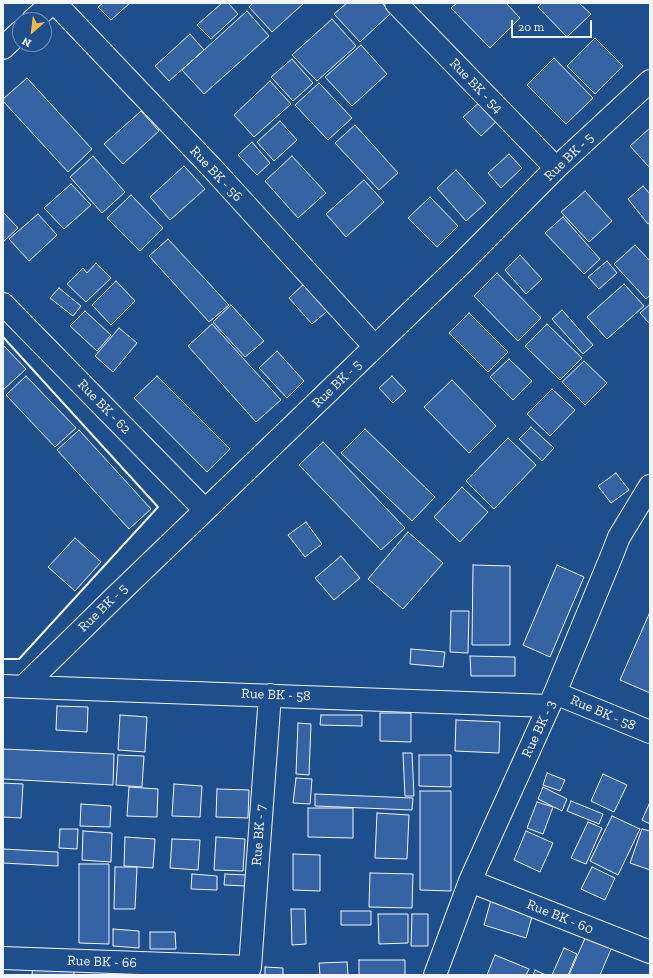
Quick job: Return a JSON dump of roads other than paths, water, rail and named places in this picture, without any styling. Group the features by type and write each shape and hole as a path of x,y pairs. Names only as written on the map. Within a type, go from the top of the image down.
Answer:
{"street":[{"path":"42,12 52,3"},
{"name":"Rue BK - 56","path":"55,3 213,169 376,347"},
{"name":"Rue BK - 54","path":"396,3 556,168"},
{"path":"3,48 12,40"},
{"name":"Rue BK - 5","path":"13,686 205,510 376,347 556,168 650,81"},
{"name":"Rue BK - 62","path":"3,304 205,510"},
{"name":"Rue BK - 3","path":"435,975 470,881 552,699 619,537 650,486"},
{"name":"Rue BK - 58","path":"13,686 270,695 552,699 650,732"},
{"name":"Rue BK - 7","path":"249,971 270,695"},
{"name":"Rue BK - 60","path":"470,881 650,952"},
{"name":"Rue BK - 66","path":"3,958 249,971"}]}
